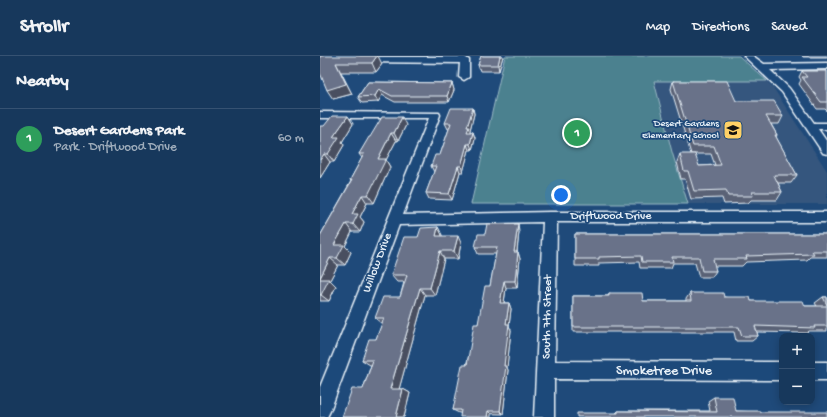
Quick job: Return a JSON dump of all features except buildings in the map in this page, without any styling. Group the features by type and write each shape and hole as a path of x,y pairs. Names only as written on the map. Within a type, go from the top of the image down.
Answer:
{"street":[{"path":"748,56 762,66 786,90 827,150"},
{"path":"350,60 465,60 464,77"},
{"path":"762,66 827,66"},
{"name":"Willow Drive","path":"320,116 435,115 320,412"},
{"path":"811,126 827,126"},
{"name":"Driftwood Drive","path":"394,220 550,217 827,218"},
{"name":"South 7th Street","path":"544,417 550,217"},
{"name":"Smoketree Drive","path":"546,370 779,371"},
{"path":"815,371 827,371"}],"shaded area":[{"name":"Desert Gardens Elementary School","path":"654,81 767,81 774,89 827,171 827,204 688,204 672,152"}],"green space":[{"path":"505,56 739,56 767,81 654,81 672,152 688,204 471,204"}],"place":[{"name":"Desert Gardens Elementary School","path":"733,130"},
{"name":"Desert Gardens Park","path":"577,133"}]}
